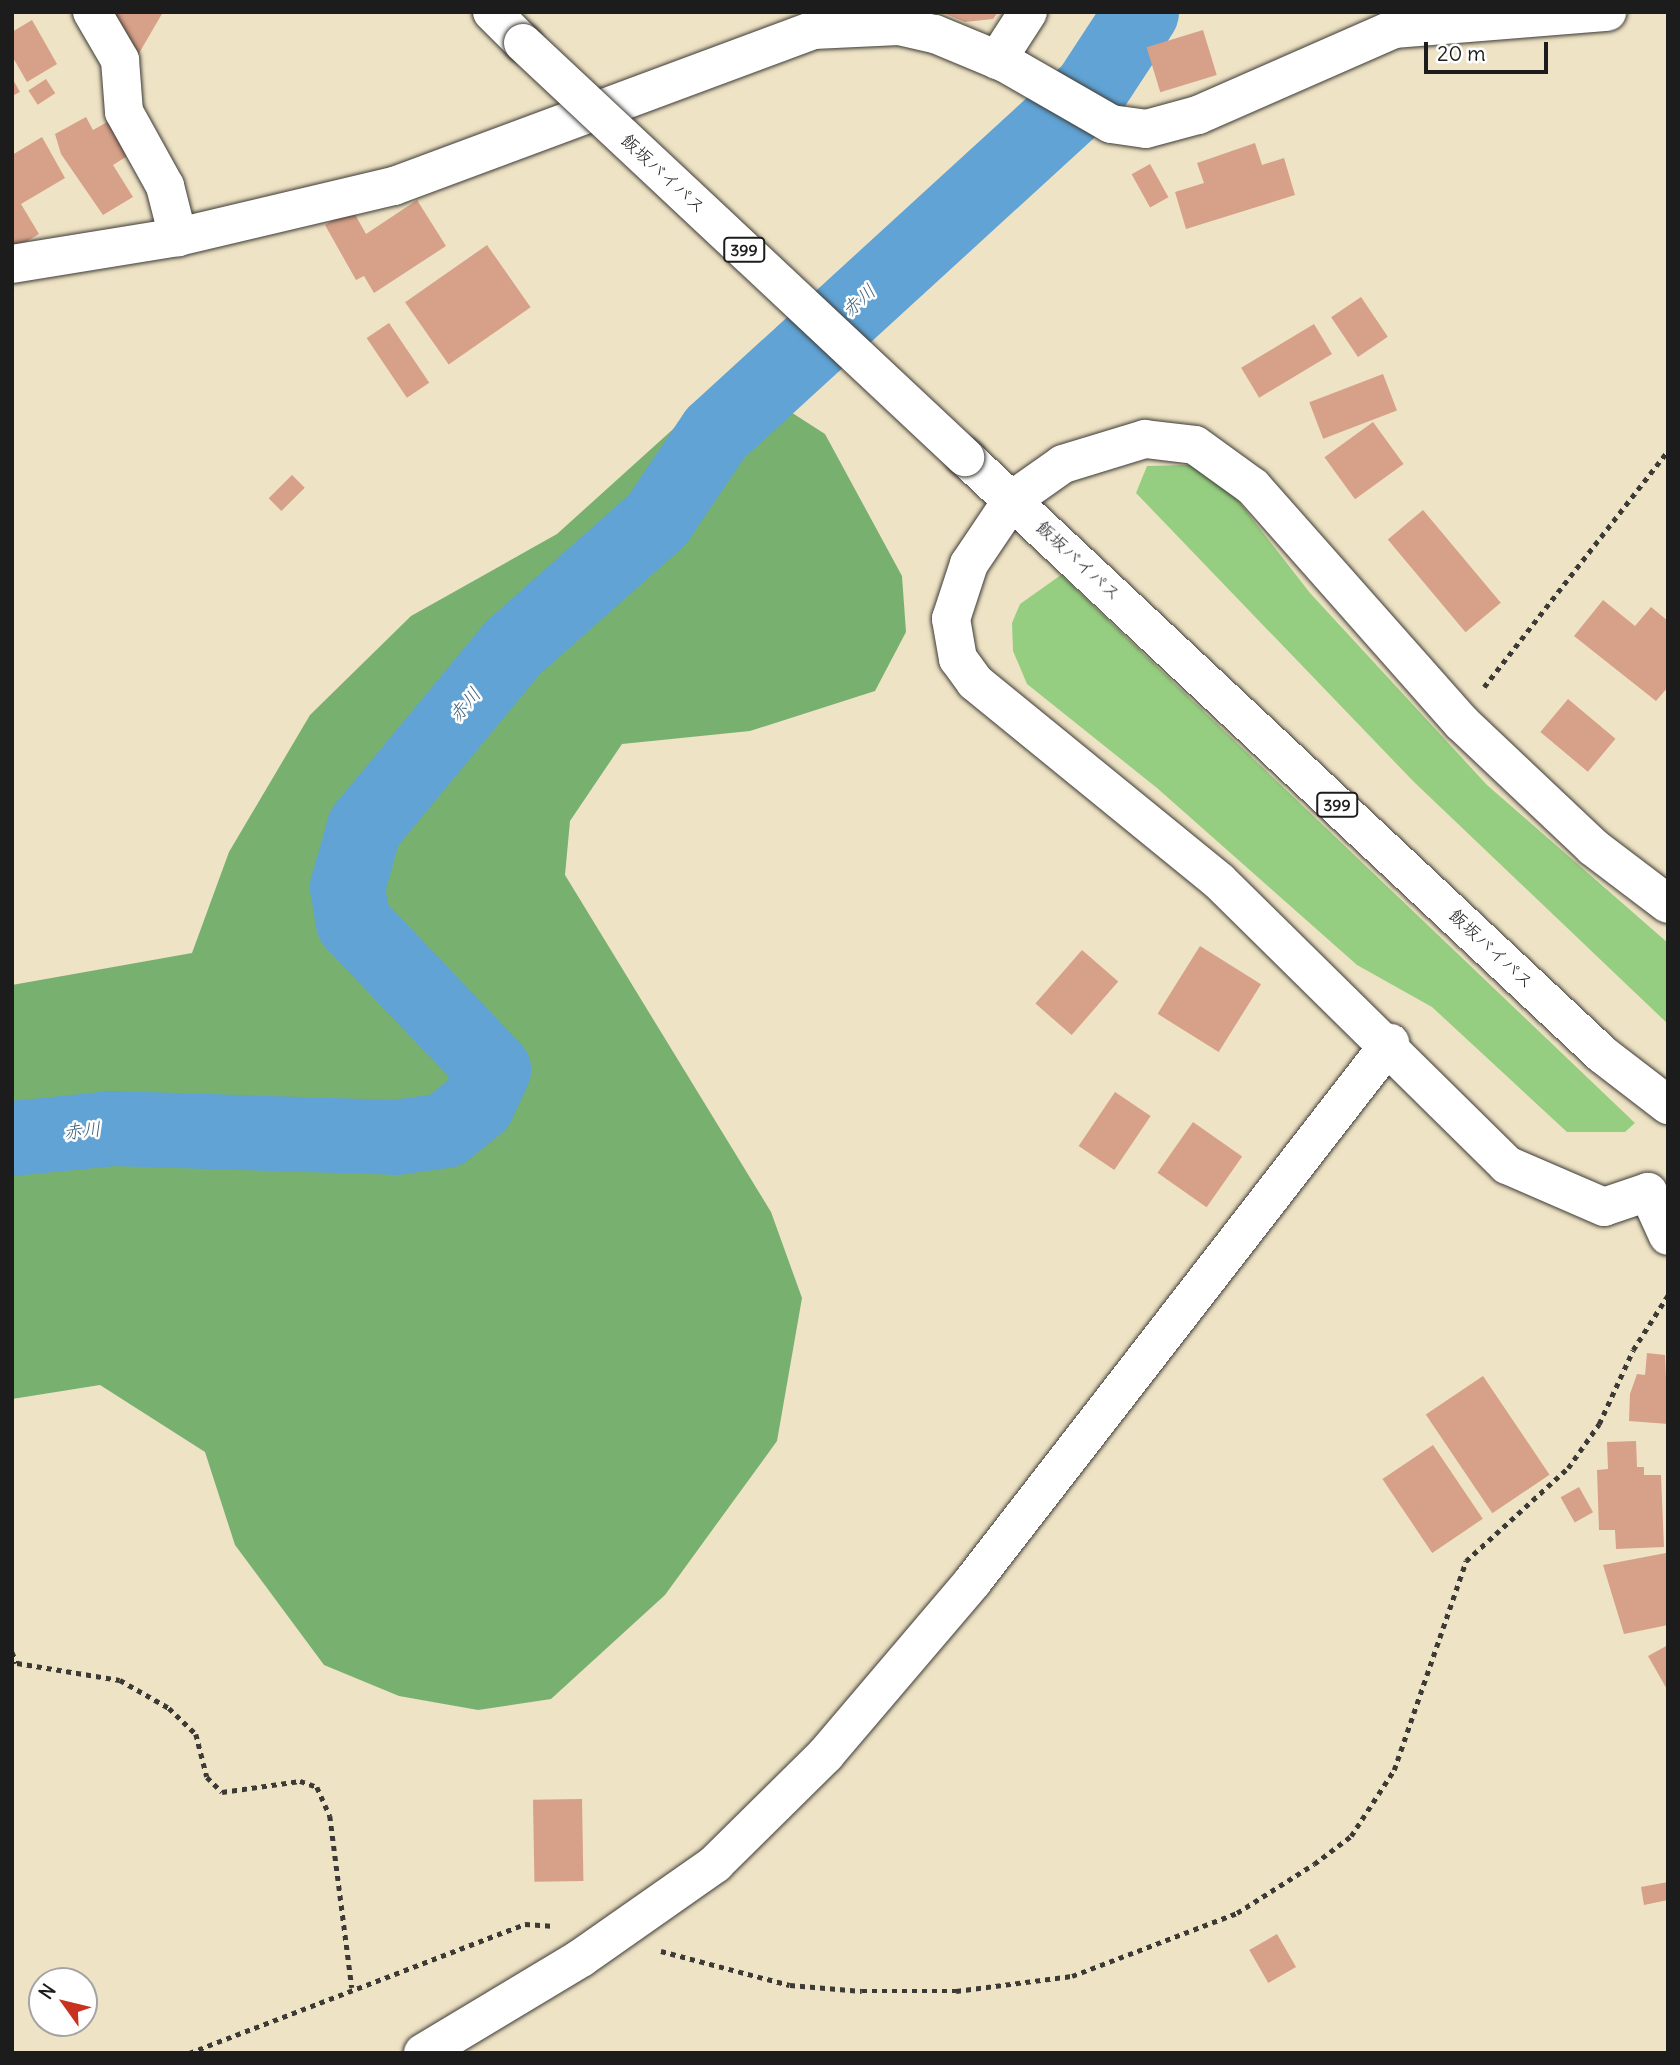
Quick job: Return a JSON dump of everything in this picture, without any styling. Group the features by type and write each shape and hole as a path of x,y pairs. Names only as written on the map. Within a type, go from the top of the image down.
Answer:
{"main road":[{"path":"92,12 120,60 124,113 164,186 178,237"},
{"name":"飯坂バイパス","path":"492,12 1603,1055 1668,1105"},
{"path":"998,60 1028,12"},
{"path":"12,264 178,237 394,186 813,30 900,26 998,60 1111,124 1146,129 1198,115 1394,29 1607,12"},
{"path":"1668,904 1594,847 1461,723 1253,487 1195,445 1173,439 1116,444 1063,464 1012,500 959,591 951,620 958,659 1028,729 1219,881 1390,1043 1507,1165 1604,1207 1658,1187 1668,1236"},
{"path":"423,2053 608,1940 715,1864 826,1754 973,1581 1390,1043"}],"path":[{"path":"1461,723 1502,657 1668,451"},
{"path":"189,2053 352,1988 525,1924 553,1925 790,1985 956,1992 1072,1976 1237,1913 1314,1864 1373,1808 1394,1770 1466,1562 1568,1468 1599,1424 1633,1350 1668,1295"},
{"path":"12,1652 17,1663 120,1681 170,1708 196,1734 206,1777 222,1792 300,1782 317,1787 330,1816 352,1988"}],"green space":[{"path":"733,375 825,434 902,576 906,632 875,691 750,731 622,744 570,821 565,875 771,1212 802,1298 777,1441 665,1595 551,1699 478,1710 399,1696 324,1665 235,1545 205,1452 100,1385 12,1399 12,985 192,953 229,852 310,715 411,616 557,534"},
{"path":"1193,465 1233,494 1310,593 1487,785 1668,943 1668,1024 1414,782 1136,493 1147,466"},
{"path":"1061,575 1635,1123 1625,1132 1567,1132 1432,1007 1357,965 1157,788 1027,684 1013,651 1012,623 1020,604"}],"building":[{"path":"113,12 163,12 138,55"},
{"path":"941,12 998,12 993,19 965,22"},
{"path":"32,20 57,64 27,82 12,56 12,32"},
{"path":"1203,30 1217,75 1160,92 1147,47"},
{"path":"12,78 20,92 12,96"},
{"path":"46,79 55,93 38,105 28,90"},
{"path":"86,117 93,130 109,121 129,155 113,165 133,197 103,215 61,154 55,134"},
{"path":"42,137 65,178 21,204 39,234 12,250 12,155"},
{"path":"1255,143 1262,165 1284,158 1295,195 1186,229 1175,192 1204,183 1197,163"},
{"path":"1150,164 1168,197 1150,207 1132,174"},
{"path":"417,200 446,246 374,293 364,276 356,280 325,225 352,209 366,234"},
{"path":"487,245 531,307 449,365 405,302"},
{"path":"1361,297 1388,337 1358,357 1331,317"},
{"path":"389,323 429,383 407,398 367,338"},
{"path":"1314,324 1332,354 1259,398 1241,368"},
{"path":"1383,374 1397,410 1323,439 1309,402"},
{"path":"1373,422 1404,464 1355,499 1324,457"},
{"path":"292,475 305,488 281,511 269,498"},
{"path":"1423,510 1501,603 1466,632 1388,540"},
{"path":"1603,600 1635,626 1651,607 1668,621 1668,687 1656,701 1574,636"},
{"path":"1568,699 1615,739 1588,772 1540,732"},
{"path":"1200,946 1261,984 1219,1052 1158,1014"},
{"path":"1082,950 1118,981 1072,1035 1035,1004"},
{"path":"1115,1092 1151,1116 1114,1170 1079,1146"},
{"path":"1193,1122 1242,1156 1207,1207 1157,1173"},
{"path":"1647,1353 1665,1355 1668,1424 1629,1421 1630,1394 1637,1374 1645,1375"},
{"path":"1483,1376 1550,1475 1492,1513 1426,1415"},
{"path":"1636,1441 1637,1467 1644,1467 1644,1475 1661,1475 1664,1547 1616,1549 1615,1530 1599,1530 1597,1470 1608,1469 1607,1442"},
{"path":"1433,1445 1483,1519 1432,1553 1382,1479"},
{"path":"1579,1487 1593,1512 1575,1523 1561,1497"},
{"path":"1666,1553 1668,1625 1624,1634 1603,1565"},
{"path":"1668,1645 1668,1691 1648,1656"},
{"path":"582,1799 583,1881 534,1882 533,1800"},
{"path":"1668,1882 1668,1900 1644,1905 1641,1887"},
{"path":"1277,1934 1296,1967 1268,1983 1249,1950"}],"waterway":[{"name":"赤川","path":"12,1138 112,1128 395,1137 445,1130 477,1104 493,1069 353,922 347,887 364,827 513,647 657,519 715,433 1090,90 1141,12"}]}
